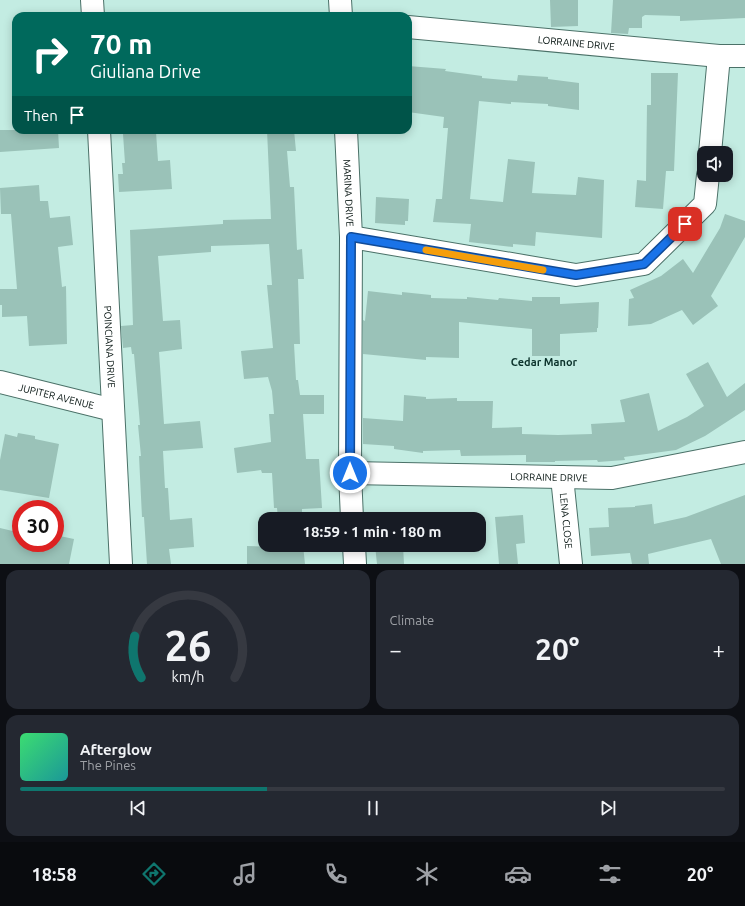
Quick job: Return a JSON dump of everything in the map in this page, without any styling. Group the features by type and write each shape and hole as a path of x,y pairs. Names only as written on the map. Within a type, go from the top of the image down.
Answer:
{"street":[{"path":"92,0 93,12"},
{"path":"340,0 341,12"},
{"name":"LORRAINE DRIVE","path":"412,27 719,56 745,56"},
{"path":"711,146 719,56"},
{"name":"POINCIANA DRIVE","path":"99,134 121,564"},
{"name":"MARINA DRIVE","path":"346,134 351,237 350,473 352,512"},
{"path":"351,237 576,275 644,264 705,204 707,182"},
{"name":"JUPITER AVENUE","path":"0,382 113,410"},
{"name":"LORRAINE DRIVE","path":"350,473 612,478 745,452"},
{"name":"LENA CLOSE","path":"562,477 571,564"},
{"path":"354,552 355,564"}],"building":[{"path":"550,0 578,0 578,26 551,27"},
{"path":"613,0 745,0 745,18 680,21 680,16 645,15 642,17 642,28 629,28 628,34 611,33"},
{"path":"412,66 446,69 445,71 482,76 482,78 517,81 518,75 548,77 548,79 579,83 579,110 548,106 548,104 511,102 511,104 479,101 470,199 503,202 508,159 535,162 532,193 576,195 578,177 604,180 602,238 536,232 535,246 513,244 513,247 469,242 471,224 433,222 436,199 442,199 448,128 443,128 444,117 412,113"},
{"path":"651,73 678,73 674,171 666,171 663,209 635,207 637,180 646,181 647,105 651,105"},
{"path":"0,130 12,130 12,134 58,134 59,148 0,152"},
{"path":"123,134 156,134 158,161 170,160 172,189 119,192 118,174 123,174 122,163 125,163"},
{"path":"267,134 294,134 296,151 287,151 290,187 294,187 297,250 302,249 304,279 298,279 300,344 294,344 296,380 298,380 300,395 324,395 324,414 303,414 306,459 319,459 322,508 302,509 302,512 277,512 277,508 274,508 272,473 262,473 261,470 237,473 234,448 271,442 269,414 274,414 272,391 268,377 244,379 241,351 273,348 267,285 272,285 269,244 211,246 211,252 158,256 163,321 180,320 182,349 159,352 164,424 200,421 203,448 163,451 165,488 168,488 170,520 192,518 194,547 169,549 171,564 147,564 144,517 142,517 139,456 141,456 138,425 140,425 134,354 132,354 131,347 123,348 121,326 133,325 130,230 223,224 223,220 271,219"},
{"path":"39,185 40,201 48,201 50,218 70,216 73,245 58,247 62,287 66,286 67,344 29,346 27,316 2,317 0,289 17,289 11,214 1,214 0,188"},
{"path":"376,197 409,199 408,221 405,221 405,225 375,223"},
{"path":"725,214 745,221 745,237 711,296 718,306 693,325 682,310 651,324 628,326 629,299 634,298 630,290 661,276 683,259 693,273 720,228"},
{"path":"368,291 402,295 402,292 431,295 431,298 467,299 467,297 532,301 532,297 560,297 560,304 599,302 598,328 597,332 560,334 560,356 532,356 532,329 459,322 459,358 426,357 426,360 363,354 363,320 365,321"},
{"path":"708,362 727,397 745,383 745,410 705,436 676,450 624,457 625,460 598,462 597,460 526,462 526,455 461,456 460,450 423,451 423,453 394,449 394,446 363,444 363,418 403,421 404,395 426,397 426,399 457,398 457,401 493,401 492,428 522,427 522,434 558,435 592,434 591,424 625,422 620,400 649,393 658,431 687,417 704,406 686,374"},
{"path":"18,433 35,436 35,439 59,444 49,498 0,490 0,460 5,434 17,437"},
{"path":"745,495 745,564 721,564 711,539 648,554 649,564 632,564 630,553 591,556 589,528 609,527 608,508 635,507 652,504 654,524 686,517"},
{"path":"523,515 525,543 516,544 518,564 499,564 495,517"},
{"path":"0,528 12,531 12,552 64,552 64,537 74,539 69,564 0,564"},
{"path":"247,546 258,546 258,552 304,552 305,564 247,564"},
{"path":"376,552 403,552 404,564 377,564"}],"slow traffic":[{"path":"426,250 543,270"}],"district":[{"name":"Cedar Manor","path":"544,362"}],"route":[{"path":"350,473 351,237 576,275 644,264 685,224"}]}
